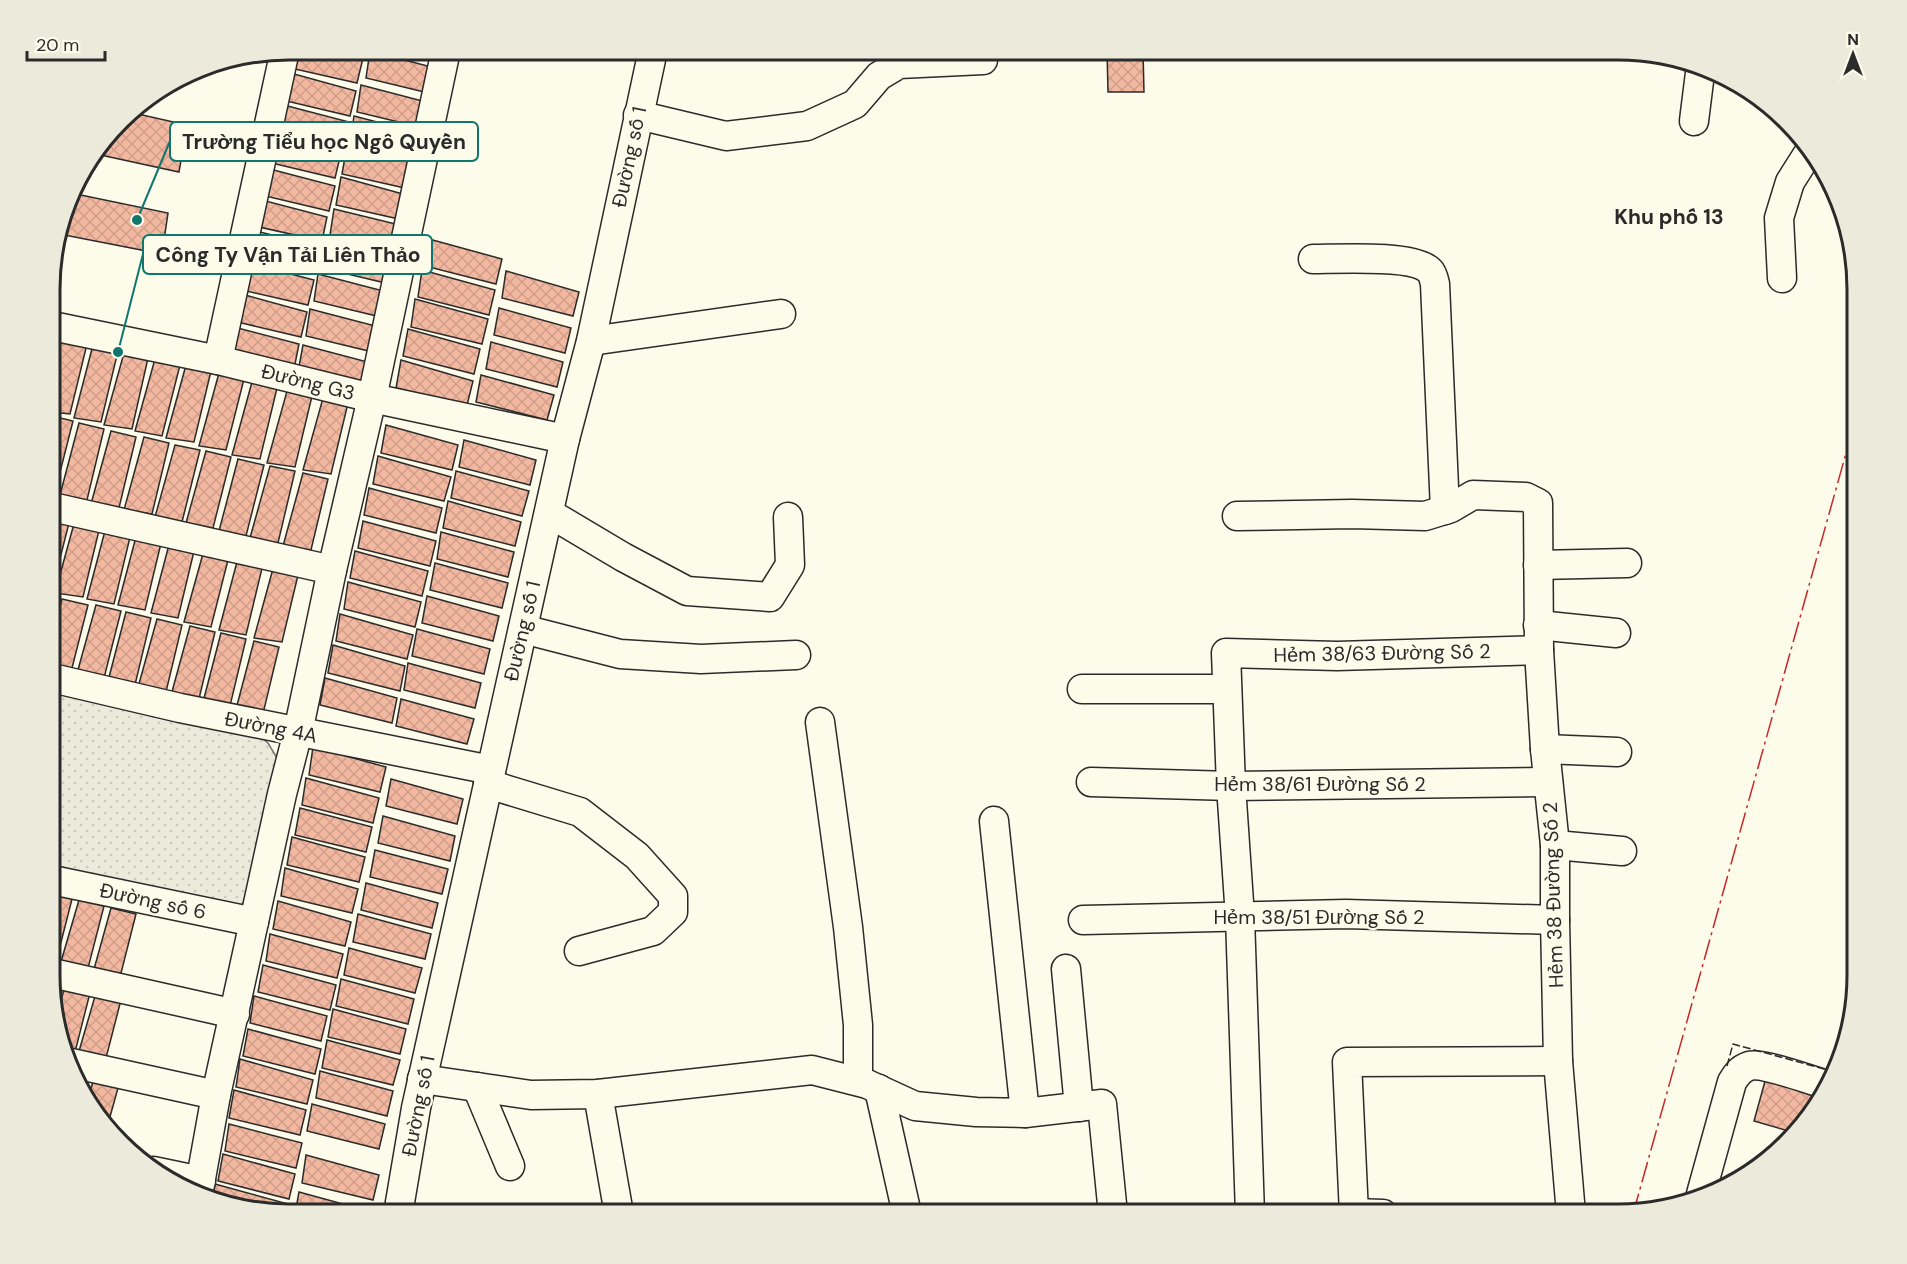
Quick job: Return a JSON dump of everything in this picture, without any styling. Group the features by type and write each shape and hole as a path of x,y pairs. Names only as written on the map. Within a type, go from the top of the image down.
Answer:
{"street":[{"path":"218,360 283,60"},
{"path":"200,1187 216,1095 372,398 444,60"},
{"name":"Đường số 1","path":"400,1204 422,1079 565,439 591,341 650,60"},
{"path":"638,115 726,136 807,126 855,104 879,76 899,64 983,60"},
{"path":"1694,121 1700,75"},
{"path":"1782,278 1779,218 1790,182 1805,158"},
{"path":"1237,516 1352,514 1425,516 1445,510 1435,284 1431,272 1425,267 1412,263 1391,260 1313,259"},
{"path":"591,341 781,314"},
{"name":"Đường G3","path":"60,328 218,360 372,398 565,439"},
{"name":"Hẻm 38 Đường Số 2","path":"1445,510 1473,495 1526,497 1538,503 1539,637 1545,749 1555,845 1558,1061 1570,1204"},
{"path":"60,509 332,570"},
{"path":"549,513 623,557 687,591 770,597 790,565 788,517"},
{"path":"1539,565 1627,563"},
{"path":"523,629 620,654 701,659 796,655"},
{"name":"Hẻm 38/63 Đường Số 2","path":"1227,689 1226,653 1337,656 1539,637 1616,633"},
{"name":"Đường 4A","path":"60,680 490,777 580,812 637,856 673,896 673,912 653,931 579,951"},
{"path":"1082,689 1227,689 1240,917 1250,1204"},
{"path":"820,722 848,927 858,1025 868,1085 904,1204"},
{"path":"1545,749 1617,752"},
{"name":"Hẻm 38/61 Đường Số 2","path":"1091,782 1231,786 1548,782"},
{"path":"994,821 1025,1113"},
{"path":"1555,845 1622,851"},
{"name":"Đường số 6","path":"60,882 254,922"},
{"name":"Hẻm 38/51 Đường Số 2","path":"1083,920 1346,914 1555,920"},
{"path":"1066,969 1079,1107"},
{"path":"60,975 235,1014"},
{"path":"1353,1204 1347,1062 1558,1061"},
{"path":"78,1065 216,1095"},
{"path":"1703,1188 1732,1082 1740,1070 1762,1066 1820,1083"},
{"path":"422,1079 531,1095 598,1094 812,1070 868,1085 915,1106 976,1112 1025,1113 1102,1104 1112,1204"},
{"path":"477,1087 510,1166"},
{"path":"598,1094 617,1204"}],"shaded area":[{"path":"60,691 255,733 268,743 277,758 248,898 240,906 60,869"}],"building":[{"path":"287,60 363,60 357,83 286,67"},
{"path":"369,60 405,60 443,70 437,95 366,78"},
{"path":"1107,60 1143,60 1144,92 1108,92"},
{"path":"283,71 356,91 350,116 278,99"},
{"path":"361,85 434,104 428,129 357,112"},
{"path":"276,103 349,122 343,147 271,130"},
{"path":"141,115 187,125 179,172 103,156 127,127"},
{"path":"354,116 427,135 421,160 350,143"},
{"path":"268,134 341,153 335,178 263,161"},
{"path":"347,146 419,165 414,190 342,174"},
{"path":"262,167 335,186 329,211 257,194"},
{"path":"341,177 414,197 408,221 336,205"},
{"path":"80,195 168,213 162,254 66,235"},
{"path":"254,198 327,217 322,241 250,225"},
{"path":"334,209 408,227 402,252 330,235"},
{"path":"248,229 321,247 315,272 244,256"},
{"path":"429,239 502,259 496,284 425,266"},
{"path":"327,241 400,260 394,285 322,268"},
{"path":"241,261 314,280 308,305 237,289"},
{"path":"422,270 495,290 489,315 418,297"},
{"path":"506,271 579,292 573,316 502,298"},
{"path":"318,274 391,293 385,318 314,301"},
{"path":"234,292 307,312 301,337 229,320"},
{"path":"415,299 488,319 482,344 411,327"},
{"path":"499,308 571,328 565,353 494,335"},
{"path":"310,309 383,328 377,353 306,336"},
{"path":"226,325 299,344 294,369 222,353"},
{"path":"408,329 480,349 474,374 403,356"},
{"path":"62,338 87,344 70,414 60,413"},
{"path":"491,342 563,362 557,387 486,369"},
{"path":"93,345 118,351 101,422 74,418"},
{"path":"303,345 375,364 370,388 298,372"},
{"path":"124,353 148,358 132,429 104,425"},
{"path":"155,359 180,365 162,436 135,431"},
{"path":"401,360 473,381 467,405 396,388"},
{"path":"186,365 211,371 194,442 166,438"},
{"path":"219,373 244,379 226,450 199,446"},
{"path":"481,375 554,395 547,420 476,402"},
{"path":"252,382 277,388 260,459 232,455"},
{"path":"287,391 312,396 295,467 267,463"},
{"path":"323,398 348,403 331,474 303,470"},
{"path":"60,418 73,421 60,472"},
{"path":"79,423 104,429 87,500 60,495"},
{"path":"386,425 458,445 452,470 381,453"},
{"path":"111,431 136,437 119,508 91,504"},
{"path":"144,437 169,443 152,514 124,510"},
{"path":"464,440 536,460 530,485 459,467"},
{"path":"175,445 200,450 182,522 155,517"},
{"path":"206,451 231,457 213,528 186,523"},
{"path":"378,456 451,477 444,501 373,484"},
{"path":"238,459 264,465 246,536 219,531"},
{"path":"270,466 295,471 278,543 250,538"},
{"path":"456,471 529,491 522,516 451,498"},
{"path":"303,473 328,479 311,550 283,546"},
{"path":"369,488 442,508 436,533 364,515"},
{"path":"448,501 521,522 515,546 443,528"},
{"path":"60,517 70,519 60,558"},
{"path":"75,520 100,526 83,597 60,594 60,575"},
{"path":"363,521 436,541 430,566 358,548"},
{"path":"106,527 131,533 114,604 87,599"},
{"path":"441,532 514,552 508,577 437,559"},
{"path":"137,533 162,539 145,610 118,605"},
{"path":"170,541 195,547 178,618 151,613"},
{"path":"204,550 229,556 211,627 184,622"},
{"path":"355,551 428,571 422,596 350,578"},
{"path":"238,558 263,564 246,635 219,630"},
{"path":"435,563 508,583 502,608 430,590"},
{"path":"274,565 299,571 282,642 254,638"},
{"path":"348,582 421,602 415,627 344,609"},
{"path":"427,596 499,616 493,641 422,623"},
{"path":"62,599 88,605 70,676 60,674"},
{"path":"96,605 121,611 103,682 76,677"},
{"path":"126,612 151,618 134,689 107,685"},
{"path":"340,614 413,635 407,659 336,641"},
{"path":"157,619 182,625 165,696 137,691"},
{"path":"190,626 215,632 198,703 170,699"},
{"path":"417,629 490,649 484,674 412,656"},
{"path":"221,633 246,639 229,710 202,706"},
{"path":"254,641 279,647 262,718 235,713"},
{"path":"333,645 405,666 400,691 328,673"},
{"path":"408,663 481,683 475,708 404,690"},
{"path":"325,678 397,698 392,723 320,705"},
{"path":"401,699 474,719 467,744 396,726"},
{"path":"313,747 386,767 380,792 309,775"},
{"path":"306,778 379,798 373,823 302,805"},
{"path":"391,779 463,799 457,824 386,806"},
{"path":"300,808 372,827 366,852 295,835"},
{"path":"383,816 455,836 450,861 378,843"},
{"path":"292,837 365,857 359,882 287,865"},
{"path":"375,850 448,869 442,894 370,877"},
{"path":"285,868 358,889 352,913 281,896"},
{"path":"366,883 438,903 432,928 361,910"},
{"path":"60,896 72,899 60,946"},
{"path":"79,900 104,906 86,976 60,972 60,965"},
{"path":"278,901 351,922 345,946 273,929"},
{"path":"111,908 136,914 118,985 91,980"},
{"path":"358,914 431,934 425,959 353,942"},
{"path":"270,934 343,954 337,978 266,961"},
{"path":"349,948 422,968 415,993 344,975"},
{"path":"263,965 336,985 330,1010 258,992"},
{"path":"67,979 92,985 74,1055 64,1020 61,999"},
{"path":"341,979 414,999 408,1024 336,1006"},
{"path":"98,986 123,992 105,1062 77,1058"},
{"path":"254,996 327,1016 321,1041 250,1023"},
{"path":"333,1009 406,1029 400,1054 328,1037"},
{"path":"248,1029 321,1049 315,1074 243,1056"},
{"path":"327,1040 400,1060 393,1085 322,1068"},
{"path":"240,1059 313,1080 307,1104 236,1087"},
{"path":"320,1071 393,1091 387,1116 316,1098"},
{"path":"1767,1074 1817,1088 1786,1130 1754,1121"},
{"path":"93,1082 118,1088 110,1117 107,1114 91,1089"},
{"path":"234,1090 306,1110 300,1135 229,1118"},
{"path":"312,1104 385,1124 379,1149 307,1131"},
{"path":"229,1124 302,1143 296,1168 225,1151"},
{"path":"223,1154 295,1174 289,1199 218,1181"},
{"path":"306,1155 379,1175 373,1200 302,1183"},
{"path":"215,1184 288,1204 244,1200 214,1192"},
{"path":"299,1192 343,1204 297,1204"}],"fence":[{"path":"1727,1066 1733,1044 1826,1070"}],"power":[{"path":"1636,1204 1847,450"}],"place":[{"name":"Trường Tiểu học Ngô Quyền","path":"137,220"},
{"name":"Công Ty Vận Tải Liên Thảo","path":"118,352"}],"district":[{"name":"Khu phố 13","path":"1669,217"}]}
